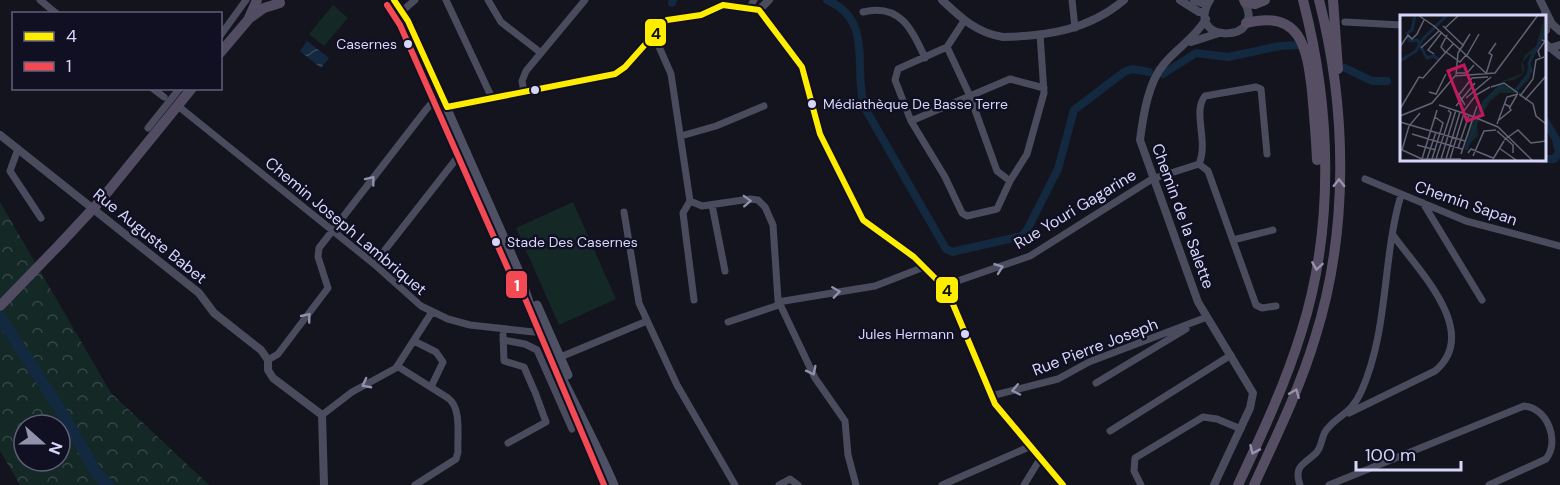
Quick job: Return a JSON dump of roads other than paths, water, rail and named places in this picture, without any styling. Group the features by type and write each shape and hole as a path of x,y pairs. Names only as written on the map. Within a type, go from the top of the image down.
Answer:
{"highway":[{"path":"1244,1 1255,4 1266,0"},
{"path":"1238,485 1284,380 1301,334 1320,239 1324,128 1317,68 1303,0"},
{"path":"1319,0 1332,65 1339,127"},
{"path":"1254,485 1298,386 1322,315 1332,266 1337,216 1339,127 1333,0"},
{"path":"1246,23 1266,20 1281,22 1295,31 1305,47 1316,132 1320,239"}],"main road":[{"path":"248,20 257,0"},
{"path":"222,51 248,20 264,8 275,1 293,0"},
{"path":"394,0 402,11 447,107 614,485"},
{"path":"0,306 101,200 190,90"}],"street":[{"path":"40,0 55,12"},
{"path":"222,33 246,0"},
{"path":"402,11 415,0"},
{"path":"446,0 492,98"},
{"path":"488,0 501,22 541,53"},
{"path":"524,92 523,76 585,0"},
{"path":"447,107 620,72 652,33 667,20 701,15 723,5 754,6 769,0"},
{"path":"942,0 964,21 991,35 1003,37 1075,28 1103,16 1124,0"},
{"path":"1072,0 1075,28"},
{"path":"1180,0 1199,12 1207,9"},
{"path":"1194,0 1207,9 1219,33"},
{"path":"1540,0 1544,14"},
{"path":"1244,1 1248,9 1246,23"},
{"path":"754,6 802,67 820,134 863,220 899,245 944,286 952,298 991,396 1029,447 1063,485"},
{"path":"863,12 882,9 892,13 912,30 925,58"},
{"name":"Chemin de la Salette","path":"1188,44 1207,9"},
{"path":"964,21 947,47 898,69 895,75 911,121 945,177 962,213 967,216 998,209 1010,181 1027,153 1044,88 1040,34"},
{"path":"1345,22 1400,25"},
{"name":"Chemin de la Salette","path":"1240,429 1253,399 1250,388 1198,302 1152,179 1140,140 1143,119 1162,66 1188,44 1219,33 1237,32 1246,23"},
{"path":"652,33 671,74 681,136 690,201 683,213 694,300"},
{"path":"1545,43 1560,45"},
{"path":"1545,43 1560,56"},
{"path":"947,47 970,96 997,171 1010,181"},
{"path":"911,121 1010,79 1044,88"},
{"path":"1267,154 1262,89 1256,87 1209,94 1199,106 1204,152 1199,164 1208,171 1256,305 1262,308 1276,306"},
{"path":"155,90 164,97"},
{"path":"148,128 178,90"},
{"path":"268,360 278,354 328,288 318,257 319,248 425,111 435,99 442,96"},
{"name":"Chemin Joseph Lambriquet","path":"178,106 376,263 409,297 432,312 470,325 503,330 546,332"},
{"path":"681,136 716,126 764,106"},
{"name":"Rue Auguste Babet","path":"0,135 199,293 214,313 261,350 268,360 268,370 273,378 322,415"},
{"path":"18,149 10,171 41,218"},
{"path":"376,263 457,158 466,152"},
{"name":"Rue Youri Gagarine","path":"944,286 1030,256 1152,179 1199,164"},
{"name":"Chemin Sapan","path":"1365,179 1401,195 1499,231 1560,246"},
{"path":"1347,414 1361,392 1374,356 1401,195"},
{"path":"690,201 695,205 712,205 750,199 758,200 765,207 773,225 779,303 815,378 845,421 848,455 856,485"},
{"path":"1423,203 1482,300"},
{"path":"712,205 725,271"},
{"path":"624,212 636,293 647,321 677,385 735,485"},
{"path":"1233,240 1273,230"},
{"path":"1300,485 1298,472 1306,459 1316,454 1331,424 1347,414 1426,377 1444,364 1448,356 1452,333 1448,313 1393,235"},
{"path":"728,322 779,303 875,286 924,267"},
{"path":"324,485 322,415 337,402 398,366 432,312"},
{"name":"Rue Pierre Joseph","path":"991,396 1058,379 1089,362 1207,317"},
{"path":"557,358 647,321"},
{"path":"1096,383 1178,336 1191,325"},
{"path":"503,330 504,361 524,367 546,422 508,443"},
{"path":"503,340 525,344 537,350 572,429"},
{"path":"414,341 436,352 443,362 431,387"},
{"path":"1110,430 1231,355"},
{"path":"398,366 454,402 458,452 450,464 415,485"},
{"path":"1329,485 1524,406 1538,409 1543,413 1555,441 1553,453 1546,459 1489,485"},
{"path":"1141,485 1134,471 1135,458 1196,419 1210,417 1240,429 1214,485"},
{"path":"942,485 1029,447"},
{"path":"1024,485 1040,459"},
{"path":"779,485 790,479 798,485"}],"water":[{"path":"307,41 329,58 321,68 300,51"}],"waterway":[{"path":"827,0 842,9 852,21 857,34 860,79 866,110 946,249 952,252 1022,236 1058,169 1074,110 1124,72 1132,69 1149,72"},
{"path":"1163,74 1196,53 1228,57 1280,46 1298,45"},
{"path":"1345,68 1372,81 1387,81"},
{"path":"1545,121 1556,139 1559,153 1554,159 1545,159"},
{"path":"0,317 58,406 96,472 108,485"}],"place":[{"name":"Casernes","path":"408,44"},
{"name":"Médiathèque De Basse Terre","path":"812,104"},
{"name":"Stade Des Casernes","path":"496,242"},
{"name":"Jules Hermann","path":"965,334"}]}
